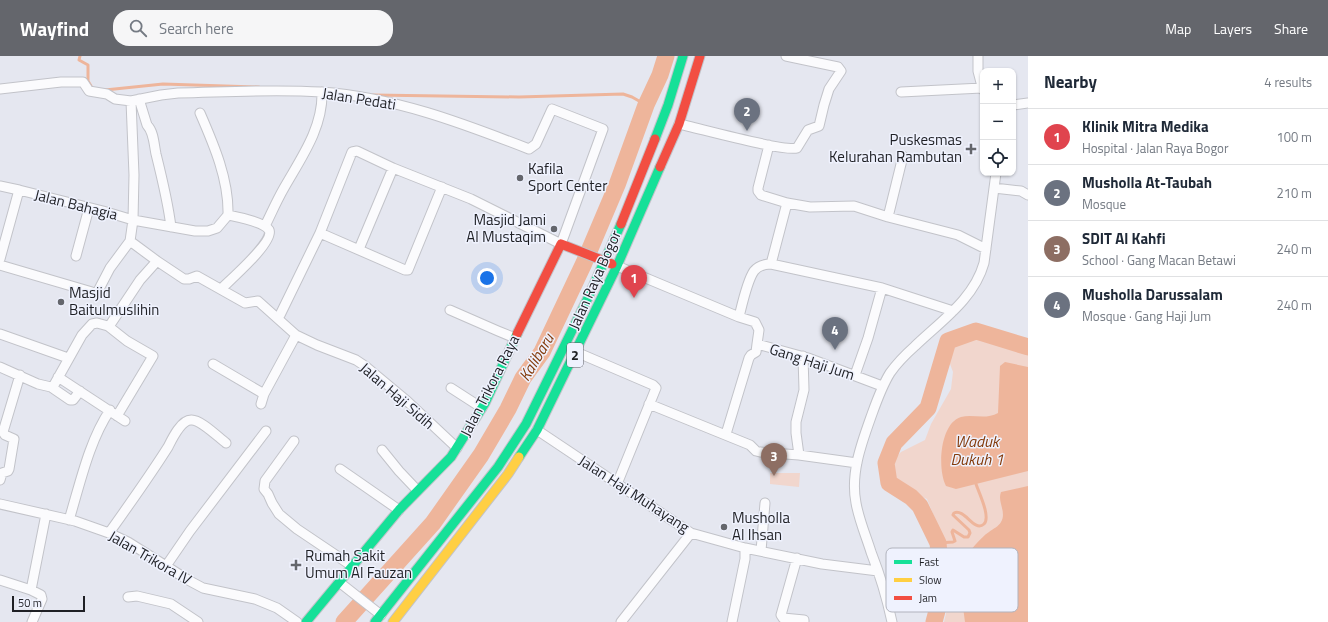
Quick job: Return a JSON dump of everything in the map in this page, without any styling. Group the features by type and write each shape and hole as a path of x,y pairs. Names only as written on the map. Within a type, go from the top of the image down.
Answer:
{"main road":[{"name":"Jalan Raya Bogor","path":"378,618 476,497 526,424 587,300 601,260 626,211 668,105 683,56"},
{"name":"Jalan Raya Bogor","path":"393,622 485,505 537,430 617,266 679,124 700,56"},
{"path":"561,244 617,266"},
{"name":"Jalan Trikora Raya","path":"306,622 399,510 446,462 457,448 482,408 561,244"},
{"path":"506,455 516,462"}],"street":[{"path":"679,124 769,145 788,148 798,147 808,130 818,127 829,89 841,72 838,67 786,56"},
{"path":"978,56 978,71 980,80"},
{"name":"Jalan Pedati","path":"0,89 61,82 83,82 88,91 107,94 115,99 135,100 178,93 282,91 322,92 378,100 443,117 529,149 536,144 552,109 602,128 602,133"},
{"path":"901,92 980,89"},
{"path":"265,226 280,195 305,153 313,135 322,102 322,92"},
{"path":"0,265 96,293 98,291 115,260 130,241 133,220 135,100"},
{"path":"135,100 147,125 150,128 153,138 167,197 171,227"},
{"path":"1016,105 1028,103"},
{"path":"200,113 214,148 227,193 228,215 250,220 265,226 270,233 269,238 246,265 221,289"},
{"name":"Jalan Trikora Raya","path":"561,244 602,133"},
{"path":"769,145 758,191 759,194 764,197 810,207 848,206 958,235 986,249"},
{"path":"280,315 320,233 352,152 355,151 471,199 561,244"},
{"path":"888,217 903,156"},
{"path":"359,249 393,168"},
{"path":"886,596 859,519 855,502 854,485 857,463 882,386 891,371 903,357 966,297 981,274 986,249 996,176"},
{"name":"Jalan Bahagia","path":"0,186 133,220 195,231 213,230 220,226 228,215"},
{"path":"320,233 408,270 442,187"},
{"path":"994,188 1021,191 1028,195"},
{"path":"0,259 19,190"},
{"path":"771,264 787,203"},
{"path":"76,256 89,208"},
{"name":"Jalan Haji Sidih","path":"130,241 184,279 197,276 245,303 258,301 296,335 356,360 407,401 457,448"},
{"path":"108,326 110,326 140,280 157,261"},
{"path":"617,266 739,317 754,271 759,266 771,264 882,288 953,311"},
{"path":"855,375 868,338 882,288"},
{"path":"450,310 515,338"},
{"name":"Gang Haji Jum","path":"739,317 755,322 758,325 759,330 757,344 803,356 882,386"},
{"path":"50,387 58,377 68,358 89,326 97,323 108,326 127,341 152,356 113,413 101,422 69,520"},
{"path":"0,334 68,358"},
{"path":"261,404 264,394 296,335"},
{"path":"726,434 749,358 756,352 757,344"},
{"path":"576,352 655,386 656,388 617,484"},
{"path":"799,455 796,422 804,390 803,356"},
{"path":"213,364 264,394"},
{"path":"0,367 50,387 70,400 73,400 80,391"},
{"path":"0,480 2,473 8,471 9,469 14,439 5,435 3,432 20,375"},
{"path":"58,377 125,421"},
{"path":"451,388 482,408"},
{"path":"649,404 726,434 750,445 756,451 857,463"},
{"path":"109,533 145,483 184,422 196,420 226,443"},
{"path":"166,566 190,531 266,430"},
{"name":"Jalan Haji Muhayang","path":"537,430 692,533 745,548 835,566 878,571"},
{"path":"294,440 265,481 264,488 279,514 297,529 352,566"},
{"path":"382,450 417,490"},
{"path":"340,469 399,510"},
{"path":"761,551 766,503"},
{"name":"Jalan Trikora IV","path":"0,504 69,520 109,533 128,542 204,588 255,599 276,608 297,622"},
{"path":"32,590 46,514"},
{"path":"621,622 692,533"},
{"path":"732,622 745,559 745,548"},
{"path":"797,558 781,615 783,618 804,620 804,622"},
{"path":"0,580 32,590 42,596 32,622"},
{"path":"339,582 373,609 378,618"},
{"path":"128,598 137,596 171,604 198,622"},
{"path":"890,612 892,622"}],"shaded area":[{"path":"976,339 1028,354 1028,622 944,622 946,612 1018,612 1018,548 947,548 927,499 899,486 890,475 891,462 901,452 925,440 931,424 951,389 953,372 947,356 955,346"},
{"path":"770,473 800,473 799,487 770,484"}],"water":[{"name":"Waduk Dukuh 1","path":"1005,362 1028,367 1028,471 956,489 946,486 943,478 941,458 942,447 949,428 954,421 961,417 984,417 998,413 1000,366"},
{"path":"1028,486 1028,622 965,622 964,612 1018,612 1018,548 973,548 984,536 1001,522 1003,518 1000,500 1001,492"}],"waterway":[{"path":"80,56 79,60 88,65 88,81 91,86"},
{"name":"Kalibaru","path":"344,622 433,523 481,455 508,409 523,378 542,352 584,263 617,185 646,105 660,75 666,56"},
{"path":"105,90 163,84 259,87"},
{"path":"373,95 519,97 623,94 646,105"},
{"path":"939,548 938,543 920,506 911,497 889,483 886,463 894,443 928,408 948,341 976,331 1028,347"},
{"path":"938,543 955,541 952,532 953,530 964,537 968,537 970,533 969,530 953,515 954,513 958,512 973,523 980,526 986,521 982,499 976,484"},
{"path":"934,622 937,612"}],"traffic: fast":[{"path":"655,139 668,105 683,56"},
{"path":"519,457 537,430 617,266 660,167"},
{"path":"375,622 498,467 526,424 587,300 621,224"},
{"path":"306,622 399,510 451,457 485,403 517,334"}],"traffic: slow":[{"path":"393,622 508,474 519,457"}],"traffic: jam":[{"path":"660,167 679,124 700,56"},
{"path":"621,224 655,139"},
{"path":"517,334 561,244 612,264"}],"place":[{"name":"Musholla At-Taubah","path":"747,131"},
{"name":"Puskesmas Kelurahan Rambutan","path":"971,149"},
{"name":"Kafila Sport Center","path":"520,178"},
{"name":"Masjid Jami Al Mustaqim","path":"554,229"},
{"name":"Klinik Mitra Medika","path":"634,298"},
{"name":"Masjid Baitulmuslihin","path":"61,302"},
{"name":"Musholla Darussalam","path":"835,350"},
{"name":"SDIT Al Kahfi","path":"774,476"},
{"name":"Musholla Al Ihsan","path":"724,527"},
{"name":"Rumah Sakit Umum Al Fauzan","path":"296,565"}]}
